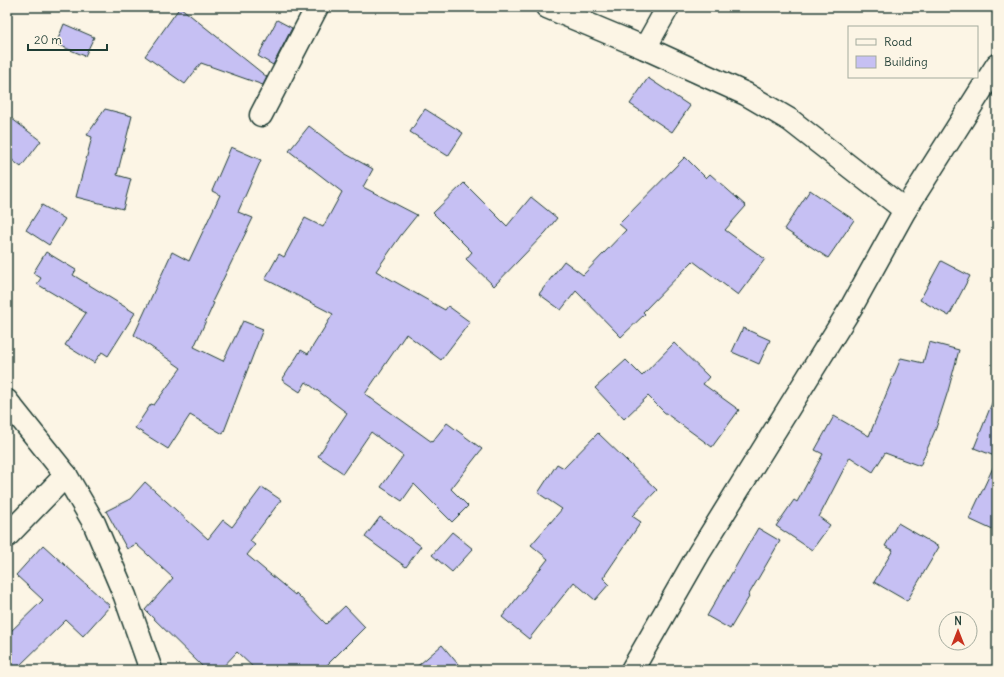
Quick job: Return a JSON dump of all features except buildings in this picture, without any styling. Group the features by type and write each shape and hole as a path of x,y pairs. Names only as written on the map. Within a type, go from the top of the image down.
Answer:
{"street":[{"path":"261,115 317,7"},
{"path":"547,7 644,48 746,94 790,120 905,210"},
{"path":"644,48 668,7"},
{"path":"632,670 699,553 852,306 905,210 997,65"},
{"path":"7,401 66,475 94,523 125,596 151,670"},
{"path":"7,536 66,475"}]}
